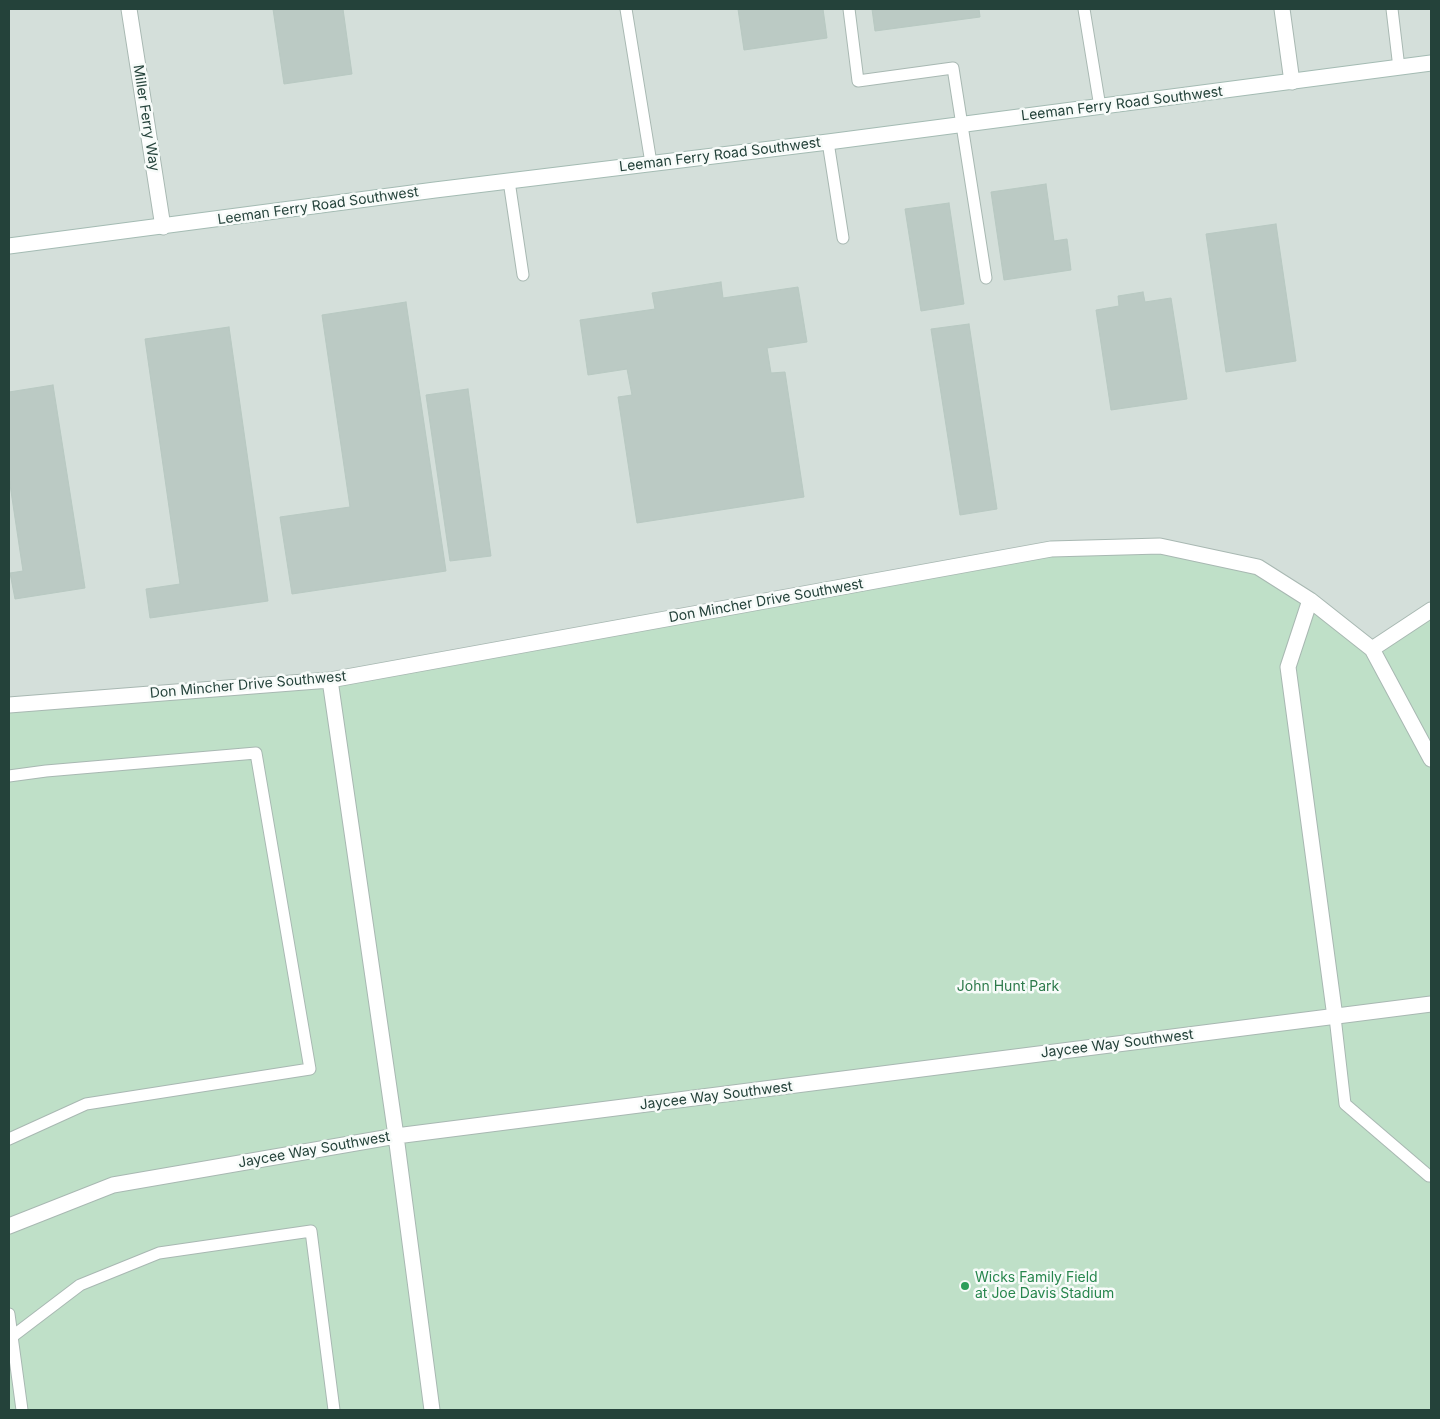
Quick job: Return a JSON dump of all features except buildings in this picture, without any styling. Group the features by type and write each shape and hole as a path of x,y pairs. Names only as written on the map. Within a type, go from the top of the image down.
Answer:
{"street":[{"name":"Miller Ferry Way","path":"129,9 163,227"},
{"path":"1282,9 1292,82"},
{"name":"Leeman Ferry Road Southwest","path":"9,246 435,190 963,125 1431,63"},
{"name":"Don Mincher Drive Southwest","path":"9,705 330,680 1051,549 1160,546 1258,567 1310,600 1372,649 1431,759"},
{"path":"1310,600 1288,667 1335,1017"},
{"path":"1372,649 1431,610"},
{"path":"330,680 396,1136 432,1410"},
{"name":"Jaycee Way Southwest","path":"9,1226 113,1185 396,1136 1431,1004"}],"lane":[{"path":"626,9 651,163"},
{"path":"849,9 858,81 953,68 986,278"},
{"path":"1392,9 1400,68"},
{"path":"1084,10 1100,107"},
{"path":"828,142 843,238"},
{"path":"509,182 523,274"},
{"path":"9,776 46,771 256,753 310,1069 86,1104 9,1139"},
{"path":"1335,1017 1345,1104 1431,1176"},
{"path":"10,1338 80,1285 159,1253 312,1231 334,1410"},
{"path":"9,1314 10,1338 22,1410"}],"shaded area":[{"path":"9,9 1431,9 1431,610 1372,649 330,680 9,705"}],"green space":[{"name":"John Hunt Park","path":"1160,546 1258,567 1372,649 1431,610 1431,1410 9,1410 9,705 330,680 1051,549"}],"place":[{"name":"Wicks Family Field at Joe Davis Stadium","path":"965,1286"}]}
